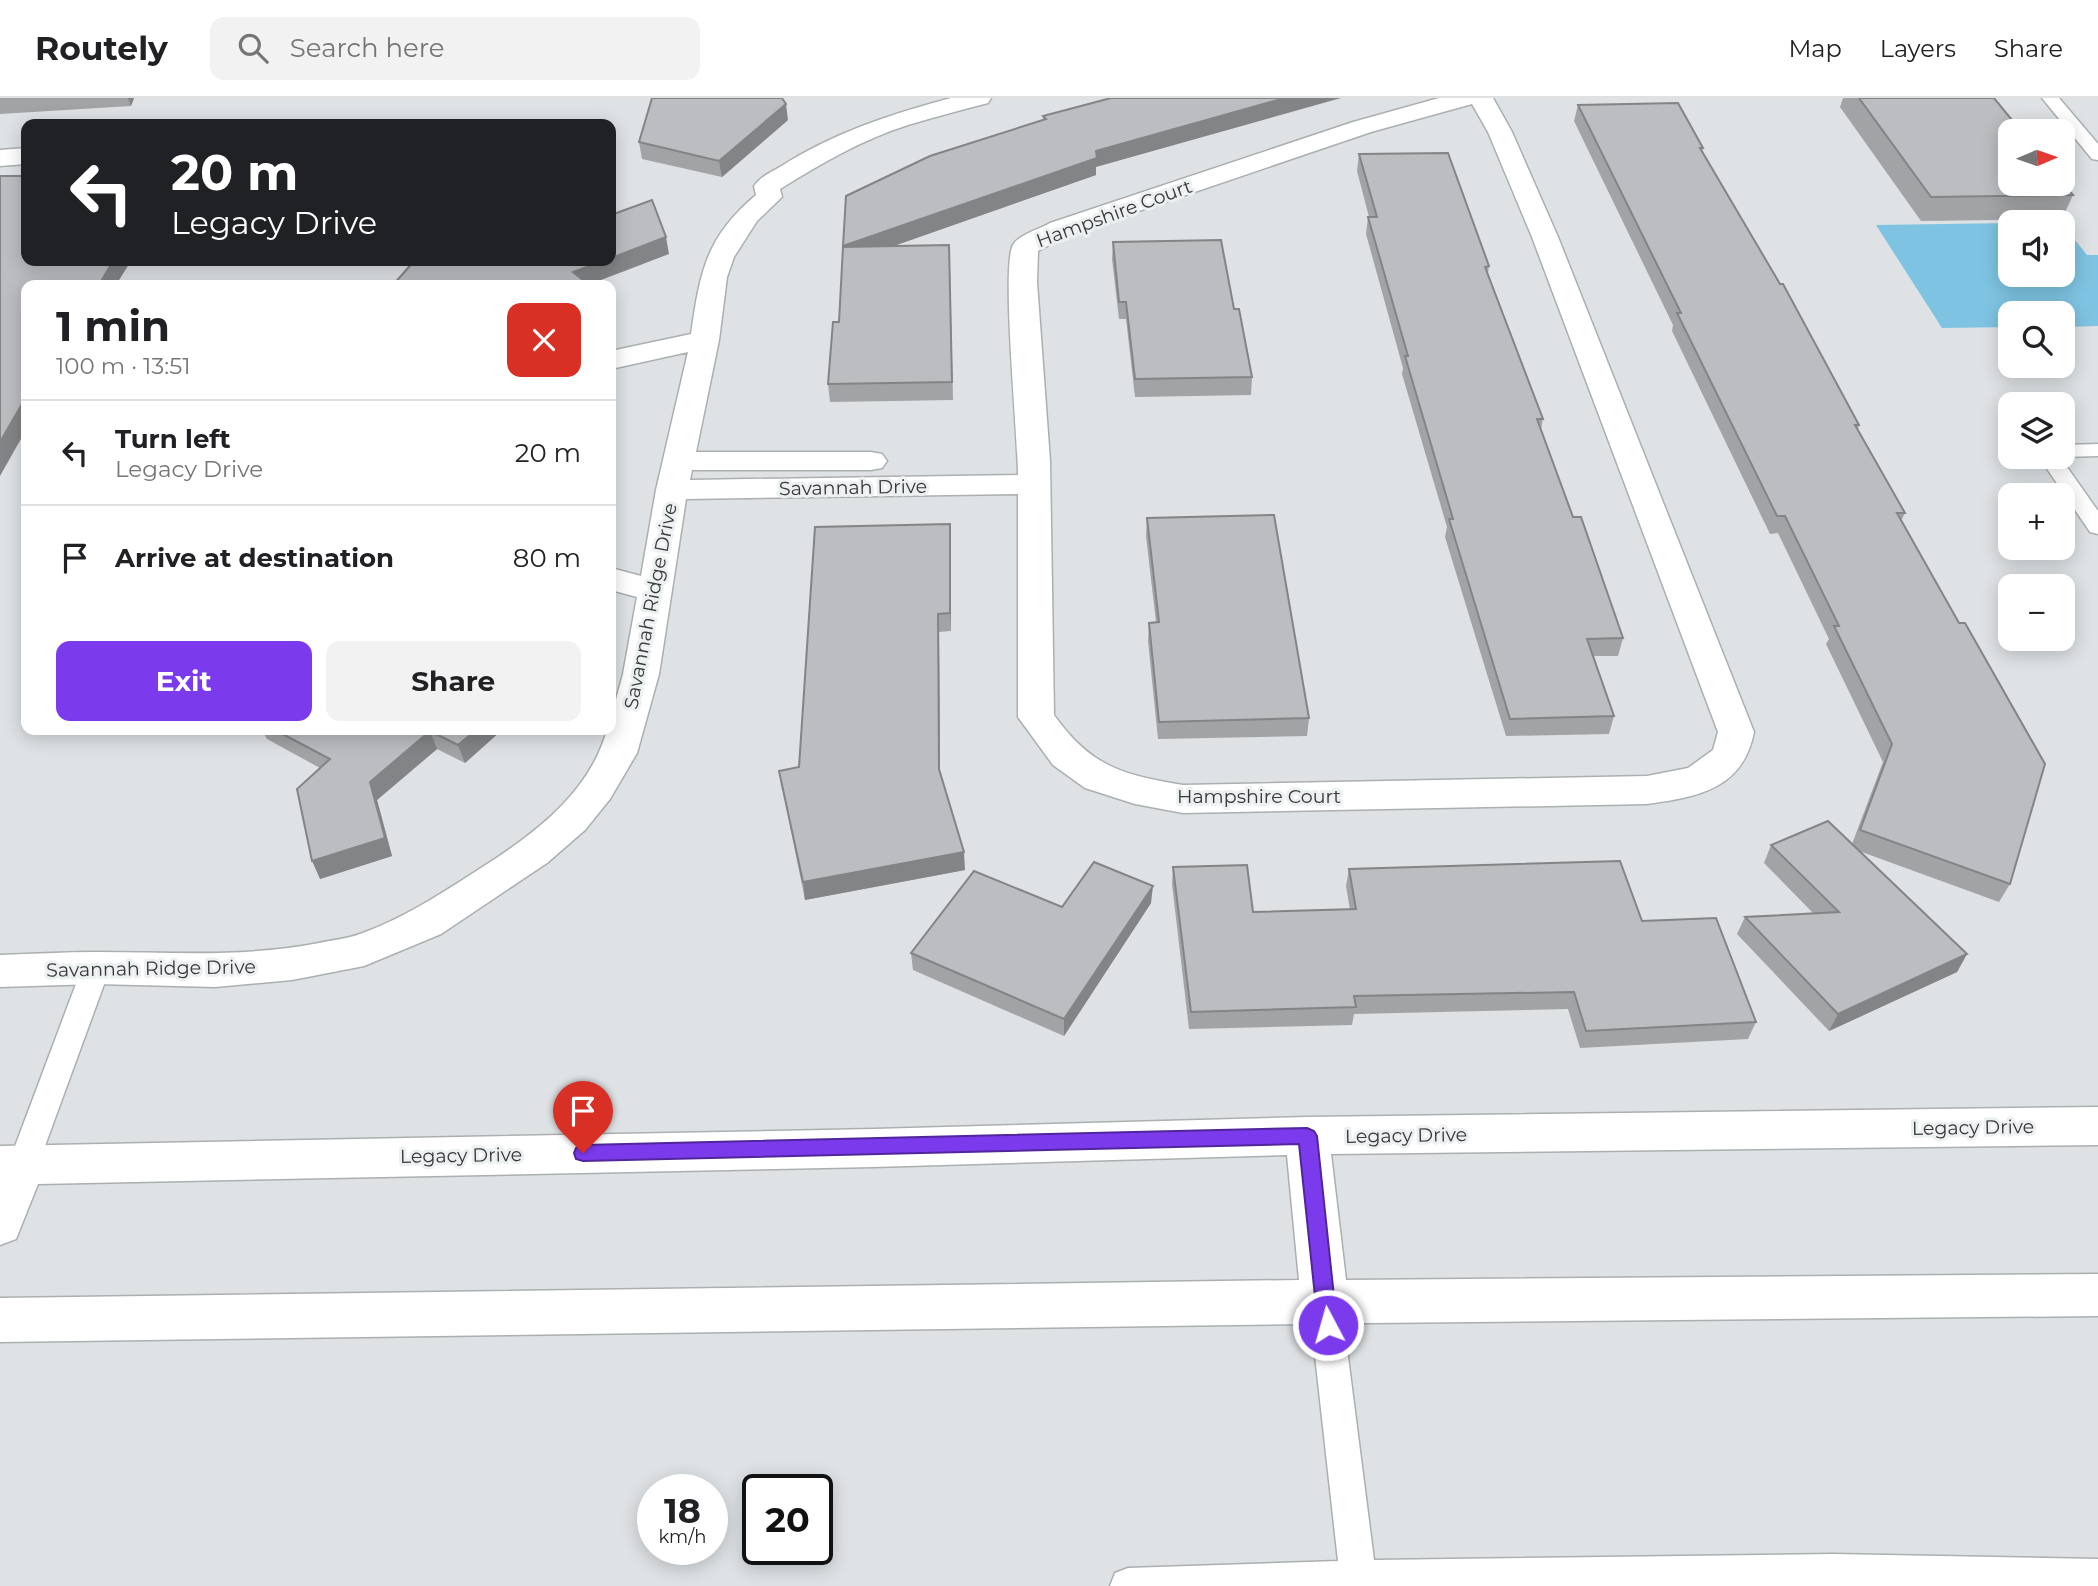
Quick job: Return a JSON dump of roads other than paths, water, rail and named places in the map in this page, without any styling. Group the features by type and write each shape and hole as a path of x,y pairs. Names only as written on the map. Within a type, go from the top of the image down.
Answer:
{"street":[{"name":"Savannah Ridge Drive","path":"0,971 96,968 215,971 292,964 364,950 427,923 533,853 572,820 597,789 619,753 641,674 675,475 705,340 713,277 720,257 747,216 769,197 767,186 800,165 898,120 917,105 979,98"},
{"name":"Hampshire Court","path":"1466,98 1362,127 1059,229 1025,247 1023,282 1034,472 1036,717 1070,762 1095,779 1126,790 1183,799 1647,790 1678,787 1717,770 1730,757 1736,732 1545,237 1500,131 1481,98"},
{"path":"0,158 21,156"},
{"path":"616,358 641,351 705,340"},
{"name":"Savannah Drive","path":"675,475 1034,472"},
{"path":"616,580 655,591"},
{"name":"Legacy Drive","path":"11,1165 874,1149 1307,1136 2098,1126"},
{"path":"1307,1136 1325,1302"},
{"path":"0,1225 11,1165"},
{"path":"0,1320 1325,1302 2098,1296"}],"lane":[{"path":"2050,98 2098,155"},
{"path":"2075,451 2098,450"},
{"path":"2058,469 2098,527"},
{"path":"11,1165 96,968"},
{"path":"1325,1302 1358,1578"},
{"path":"1128,1586 1267,1584 1358,1578 1408,1582 2098,1577"}]}
